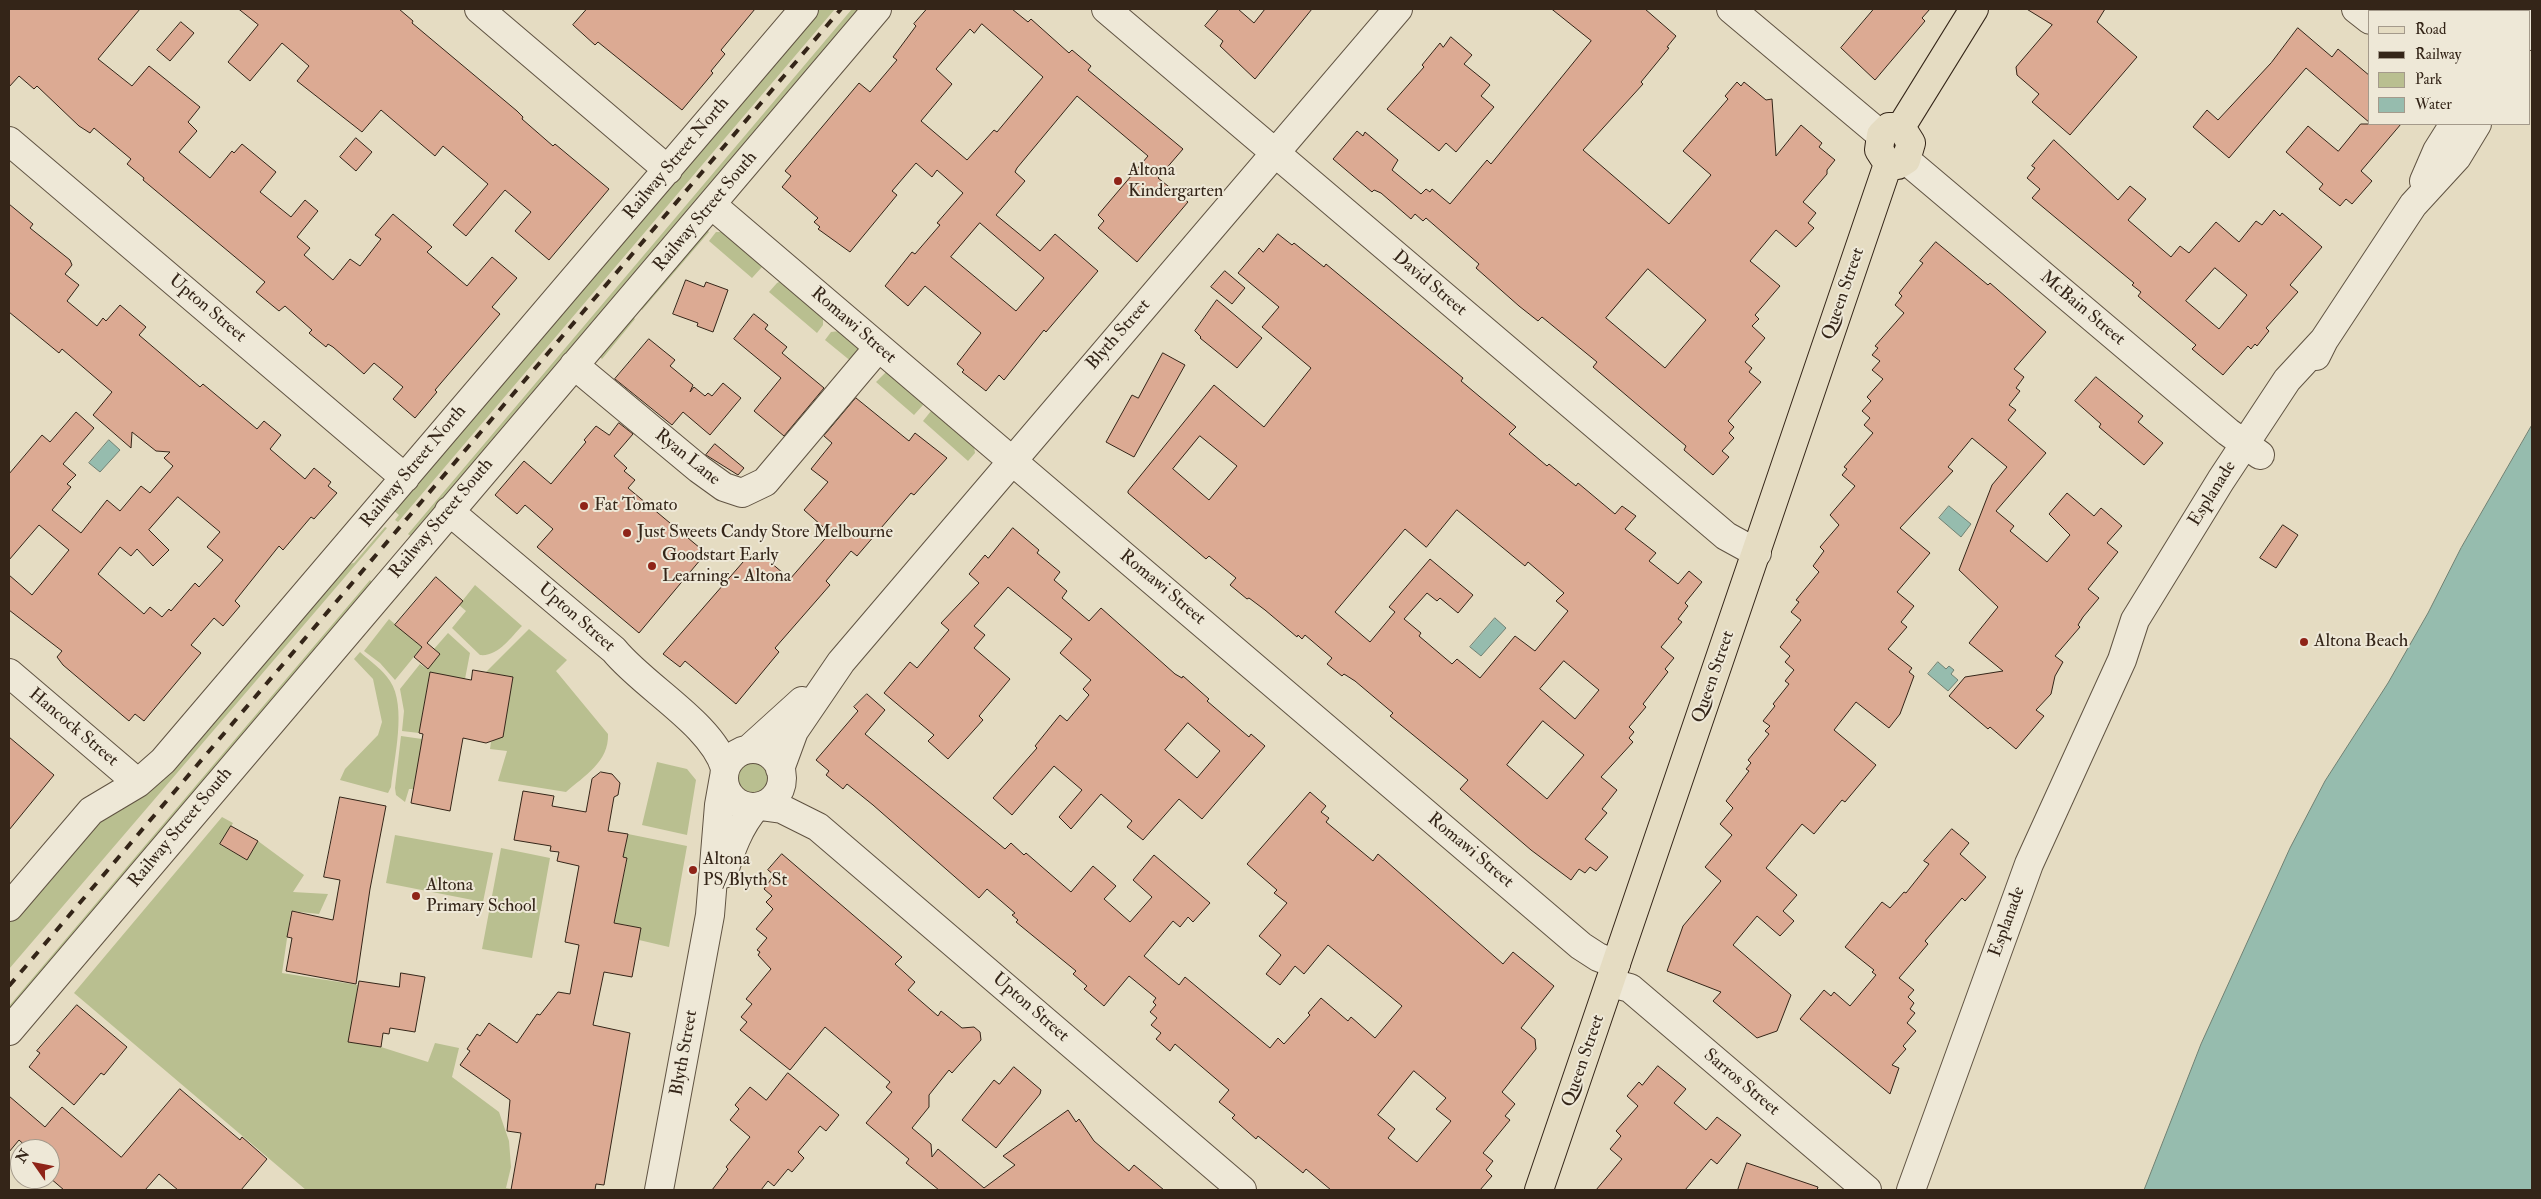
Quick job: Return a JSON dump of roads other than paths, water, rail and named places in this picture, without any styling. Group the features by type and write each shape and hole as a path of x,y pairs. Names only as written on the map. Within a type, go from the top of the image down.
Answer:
{"main road":[{"path":"1897,162 1879,150 1974,9"},
{"name":"Queen Street","path":"1539,1190 1757,553 1897,162"}],"street":[{"path":"479,9 668,170"},
{"name":"Railway Street North","path":"9,908 91,811 138,783 163,761 804,9"},
{"name":"Railway Street South","path":"9,1031 877,9"},
{"name":"David Street","path":"1106,9 1726,536 1757,553"},
{"name":"Blyth Street","path":"781,773 794,731 841,662 1398,9"},
{"path":"1731,9 1891,131"},
{"path":"2356,9 2368,18"},
{"name":"Esplanade","path":"2413,205 2437,151 2453,125"},
{"name":"Esplanade","path":"1911,1190 2029,864 2122,660 2135,620 2252,450 2288,380 2324,340 2413,205 2456,157 2476,125"},
{"name":"Upton Street","path":"9,141 404,478"},
{"name":"McBain Street","path":"1897,162 2252,450"},
{"name":"Romawi Street","path":"712,205 1581,946 1598,957 1613,974"},
{"name":"Ryan Lane","path":"574,365 699,469 724,488 742,493 765,482 878,348"},
{"name":"Upton Street","path":"449,511 614,650 626,665 699,728 720,754 735,761"},
{"name":"Blyth Street","path":"659,1190 710,915 719,805 735,761 841,662"},
{"name":"Hancock Street","path":"9,673 138,783"},
{"path":"765,752 772,756 781,773 778,791 768,802 758,806 740,804 728,793 735,761 765,752"},
{"name":"Upton Street","path":"781,773 818,827"},
{"name":"Blyth Street","path":"710,915 734,843 747,818 758,806"},
{"name":"Upton Street","path":"758,806 782,809 818,827 1242,1190"},
{"name":"Sarros Street","path":"1613,974 1867,1190"}],"water":[{"path":"2532,425 2532,1190 2144,1190 2201,1044 2290,848 2325,781 2388,683 2428,613 2461,548"},
{"path":"109,440 120,450 100,472 89,463"},
{"path":"1949,506 1971,524 1961,537 1939,518"},
{"path":"1495,618 1506,628 1481,656 1470,647"},
{"path":"1938,662 1946,669 1949,666 1954,670 1951,674 1958,680 1948,691 1928,674"}],"railway":[{"path":"9,986 841,9"}],"place":[{"name":"Altona Kindergarten","path":"1118,181"},
{"name":"Fat Tomato","path":"584,506"},
{"name":"Just Sweets Candy Store Melbourne","path":"627,533"},
{"name":"Goodstart Early Learning - Altona","path":"652,566"},
{"name":"Altona Beach","path":"2304,642"},
{"name":"Altona PS/Blyth St","path":"693,870"},
{"name":"Altona Primary School","path":"416,896"}]}
